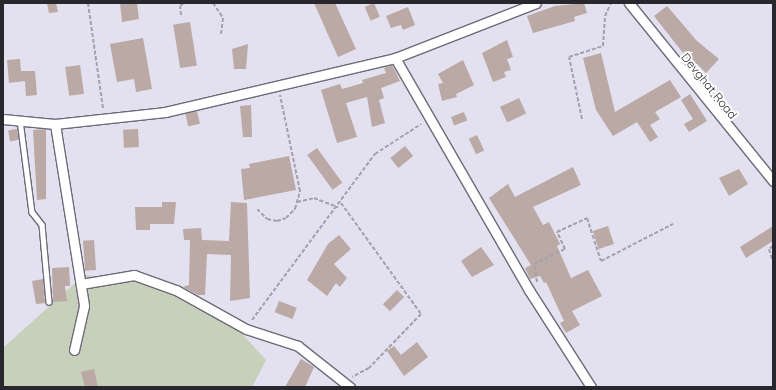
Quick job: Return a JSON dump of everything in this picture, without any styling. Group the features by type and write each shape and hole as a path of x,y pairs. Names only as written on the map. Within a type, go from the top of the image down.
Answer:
{"street":[{"path":"3,119 20,118 55,124 105,121 166,112 395,58 536,3"},
{"name":"Devghat Road","path":"629,3 773,181"},
{"path":"395,58 428,119 529,290 591,387"},
{"path":"55,124 84,306 74,350"},
{"path":"81,284 134,275 176,290 246,329 298,346 348,384"}],"lane":[{"path":"20,118 32,212 42,225 49,302"}],"path":[{"path":"88,3 105,121"},
{"path":"181,15 180,6 184,3"},
{"path":"213,3 223,18 221,34"},
{"path":"582,119 569,57 603,46 605,16 611,3"},
{"path":"257,209 267,219 277,221 286,218 297,202 300,191 279,88"},
{"path":"246,329 272,288 338,207 375,154 428,119"},
{"path":"297,202 314,198 338,207"},
{"path":"341,203 421,314 369,368 348,384"},
{"path":"529,290 539,280 534,264 565,249 557,232 587,218 601,261 673,224"},
{"path":"773,246 769,249 773,262"}],"green space":[{"path":"84,275 134,280 222,312 266,360 252,387 3,387 3,348"}],"building":[{"path":"47,3 56,3 58,12 49,13"},
{"path":"120,3 137,3 139,19 122,22"},
{"path":"314,3 335,3 356,49 338,57"},
{"path":"374,3 380,17 371,21 365,7"},
{"path":"584,3 587,13 574,17 575,21 533,33 527,16 555,6"},
{"path":"667,6 697,41 719,59 706,73 697,64 694,67 654,16"},
{"path":"408,7 415,25 403,30 401,25 391,28 386,16"},
{"path":"190,22 197,65 180,68 173,25"},
{"path":"143,38 152,89 136,92 134,79 117,82 110,44"},
{"path":"507,40 513,57 507,59 511,70 504,72 506,77 493,82 482,53"},
{"path":"248,44 246,69 234,69 232,49"},
{"path":"601,53 615,112 670,80 681,97 655,112 660,119 650,125 658,137 650,142 637,122 613,136 596,110 583,58"},
{"path":"20,59 21,71 35,71 37,95 26,96 25,81 9,83 7,60"},
{"path":"463,60 474,85 456,94 457,97 442,101 438,84 443,83 438,74"},
{"path":"80,65 84,94 69,96 65,67"},
{"path":"392,65 400,81 381,88 384,98 379,100 385,123 372,127 367,97 346,103 357,137 337,143 321,90 340,84 342,89 363,83 362,80 386,73 384,68"},
{"path":"690,94 707,121 689,132 684,124 693,119 681,100"},
{"path":"519,98 526,113 507,122 500,107"},
{"path":"251,105 252,137 243,137 240,106"},
{"path":"197,111 200,124 188,126 185,114"},
{"path":"464,112 467,120 454,125 451,117"},
{"path":"17,129 19,140 10,141 8,131"},
{"path":"46,129 46,199 37,200 33,130"},
{"path":"138,129 139,147 124,148 123,130"},
{"path":"477,135 484,150 476,154 469,139"},
{"path":"405,146 413,156 398,168 390,158"},
{"path":"317,148 342,183 333,190 307,155"},
{"path":"289,156 296,190 244,200 241,169 250,168 249,164"},
{"path":"573,167 581,185 533,207 543,225 549,222 560,244 557,246 571,278 588,270 602,296 572,311 580,325 566,333 560,323 564,321 546,282 544,283 540,276 530,279 525,268 531,265 489,198 508,184 515,197"},
{"path":"739,169 748,184 729,196 719,178"},
{"path":"162,202 176,202 174,224 150,224 150,230 136,230 135,207 162,207"},
{"path":"231,202 247,203 250,298 230,301 231,255 207,254 205,295 198,295 183,287 189,285 190,240 184,240 183,229 201,228 202,240 229,241"},
{"path":"608,226 614,244 599,249 593,231"},
{"path":"773,226 773,241 746,258 740,247"},
{"path":"339,235 351,249 334,264 347,278 340,287 336,283 327,296 307,280 328,244"},
{"path":"94,240 96,270 85,271 83,241"},
{"path":"481,247 494,265 472,277 461,261"},
{"path":"69,267 70,286 65,286 67,301 53,302 52,268"},
{"path":"43,279 45,303 36,304 32,281"},
{"path":"397,290 404,297 390,311 383,304"},
{"path":"279,301 297,308 292,319 275,312"},
{"path":"417,342 428,357 404,376 387,351 394,346 401,355"},
{"path":"301,359 314,367 305,387 285,387"},
{"path":"94,369 98,387 85,387 81,372"}]}
